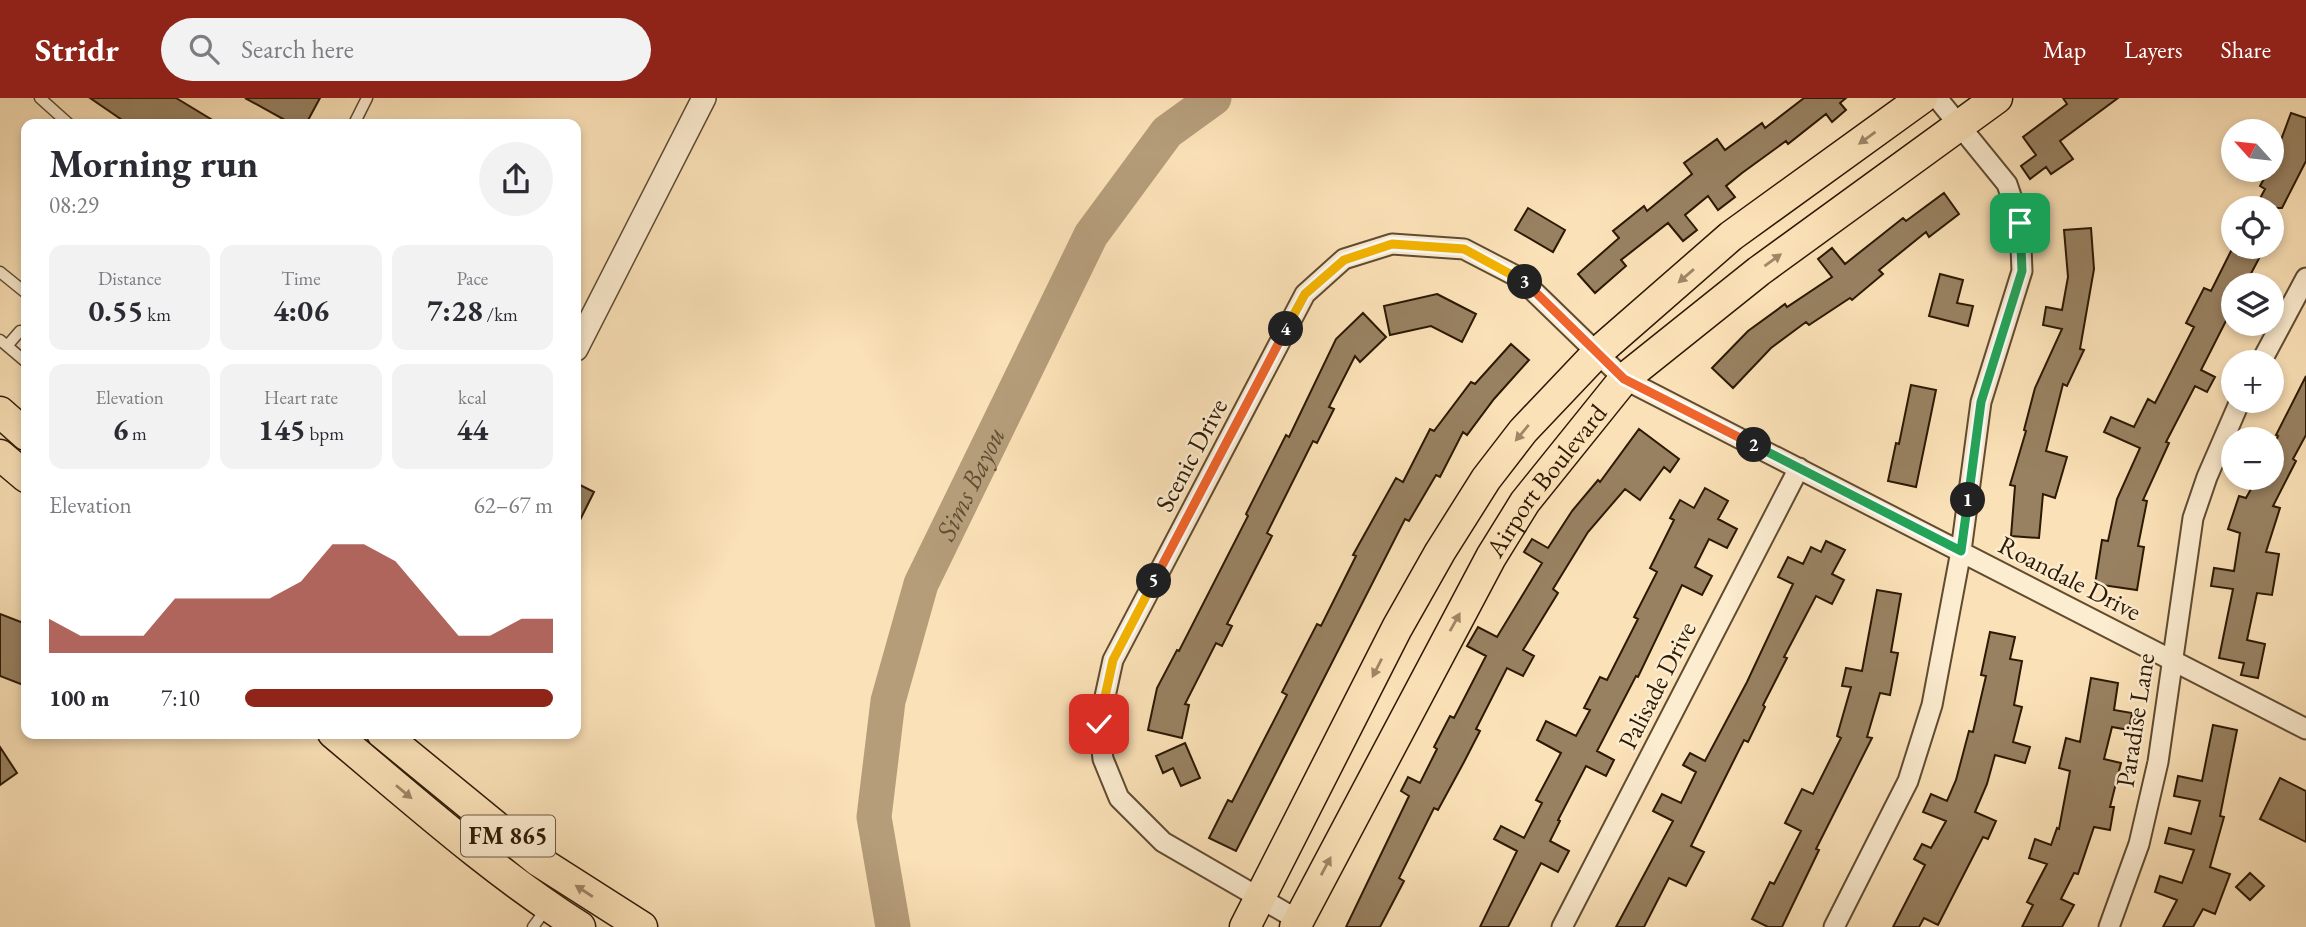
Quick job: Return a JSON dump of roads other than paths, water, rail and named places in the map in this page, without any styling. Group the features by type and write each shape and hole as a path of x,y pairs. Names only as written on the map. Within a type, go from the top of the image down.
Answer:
{"main road":[{"name":"Airport Boulevard","path":"1245,927 1397,628 1486,479 1523,431 1597,353 1731,236 1922,98"},
{"name":"Airport Boulevard","path":"1296,924 1490,556 1525,502 1624,379 1759,271 1997,98"},
{"path":"0,412 21,431"},
{"path":"0,435 21,453"},
{"path":"0,456 21,473"},
{"path":"1397,628 1439,651"},
{"name":"FM 865","path":"350,739 370,746 540,916 580,927"},
{"name":"FM 865","path":"389,739 537,860 642,927"}],"street":[{"path":"581,339 704,98"},
{"path":"1834,927 1908,781 1932,705 1961,551 1981,402 2022,271 2020,223 2007,184 1937,98"},
{"name":"Scenic Drive","path":"1296,924 1260,898 1163,842 1119,797 1103,759 1099,724 1113,660 1305,294 1344,260 1392,244 1464,249 1520,278 1624,379"},
{"path":"2267,350 2306,278"},
{"name":"Roandale Drive","path":"1624,379 2306,729"},
{"name":"Paradise Lane","path":"2109,927 2139,844 2158,762 2193,519 2207,477 2235,413"},
{"name":"Palisade Drive","path":"1562,927 1799,468"}],"lane":[{"path":"40,98 63,119"},
{"path":"356,119 367,98"},
{"path":"1,274 21,289"},
{"path":"12,299 21,292"},
{"path":"20,331 3,343 21,358"}],"waterway":[{"name":"Sims Bayou","path":"893,927 874,817 888,701 921,584 1091,235 1167,132 1214,98"}]}
